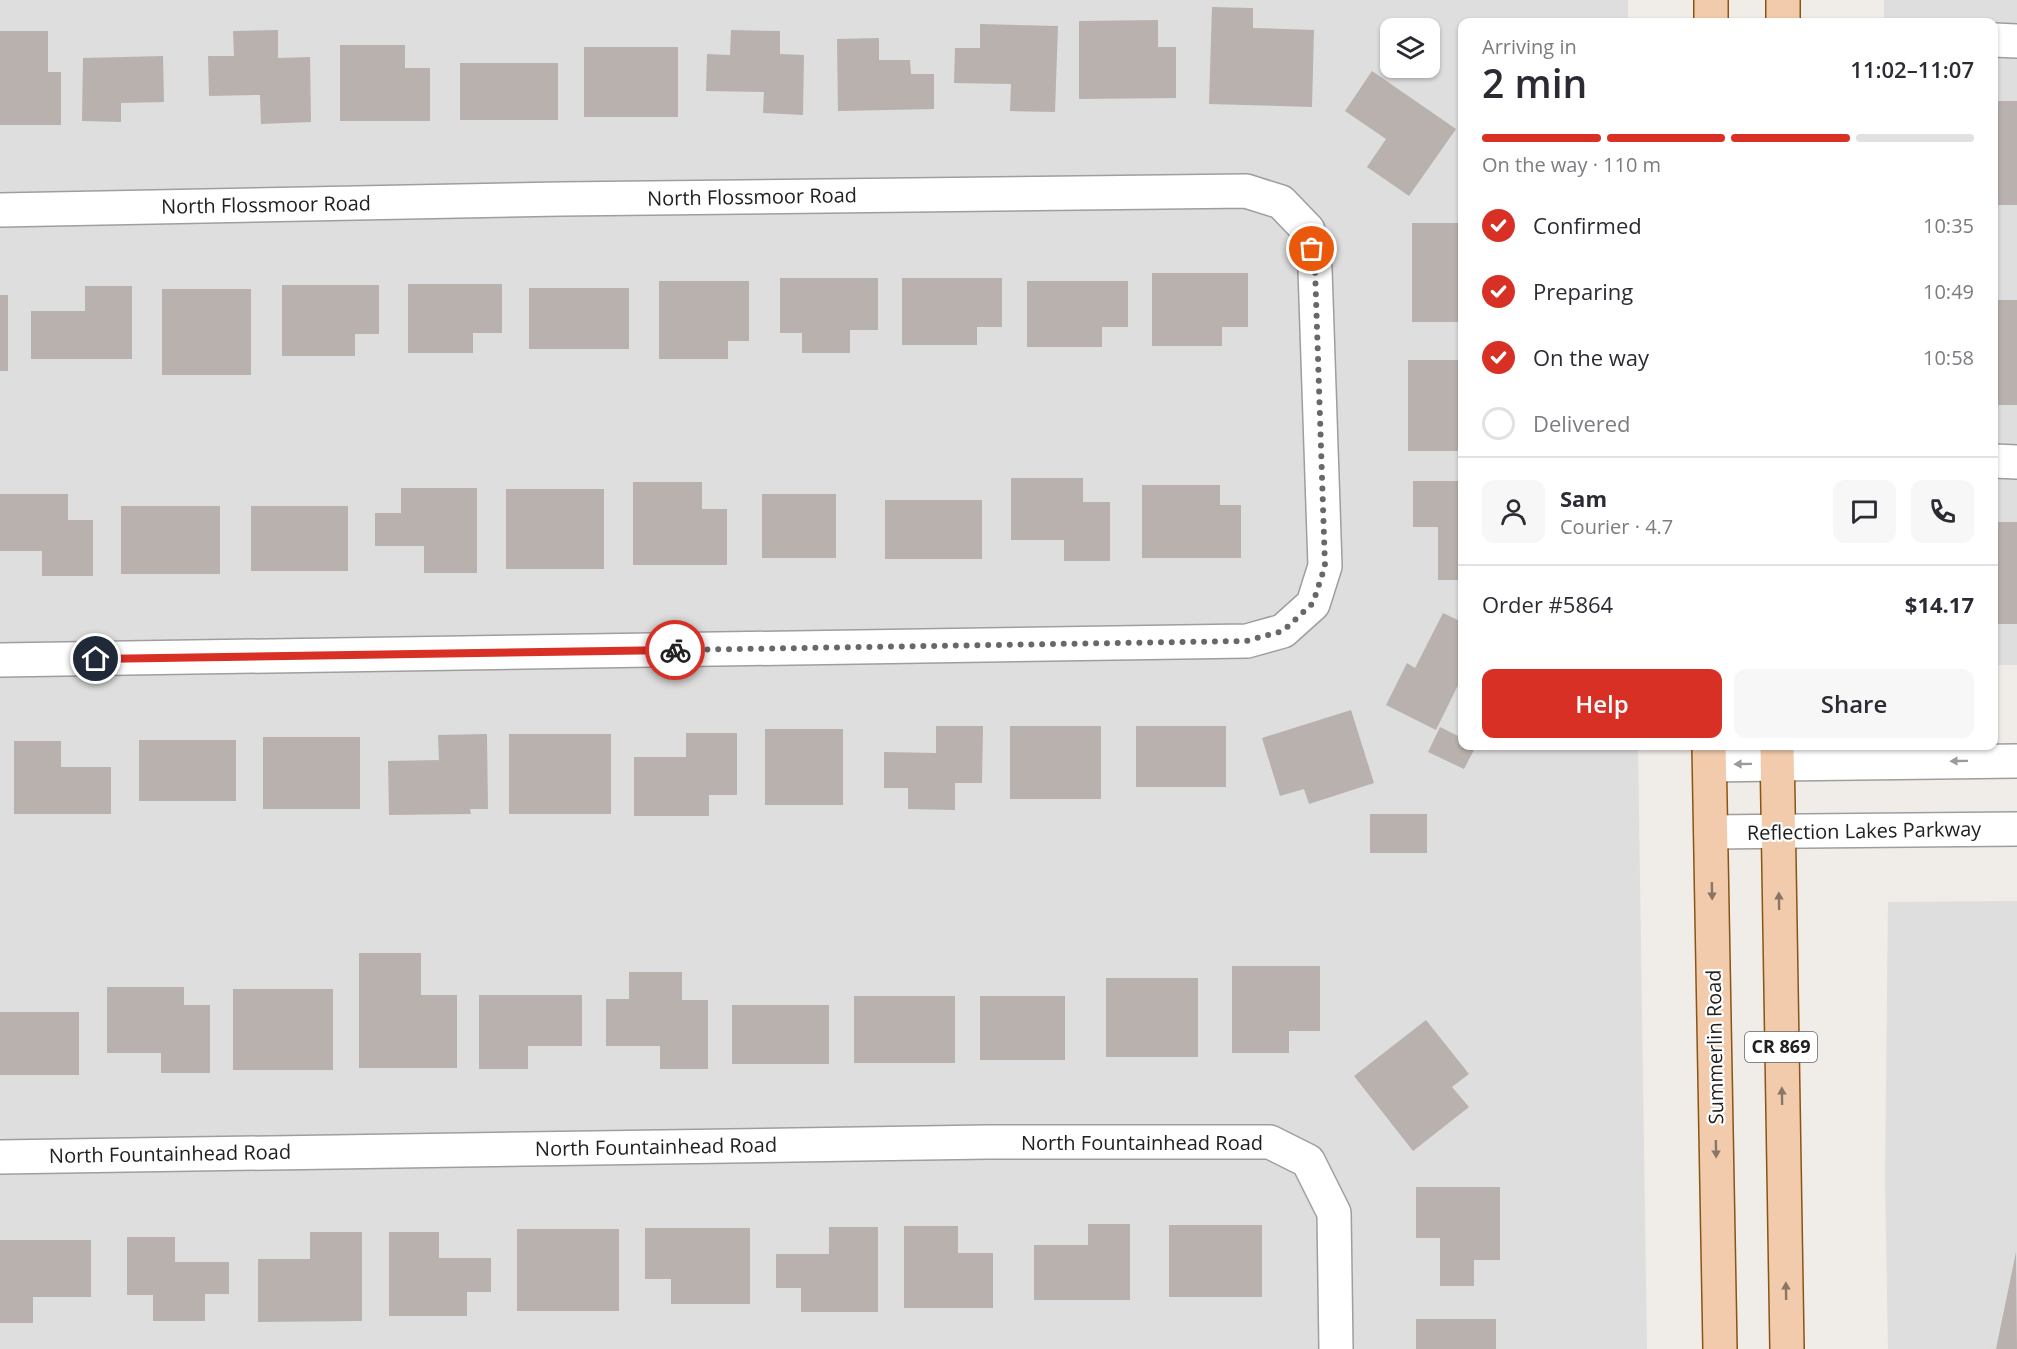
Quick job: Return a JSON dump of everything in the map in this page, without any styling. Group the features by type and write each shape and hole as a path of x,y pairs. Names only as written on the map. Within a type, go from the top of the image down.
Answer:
{"main road":[{"path":"1711,0 1711,18"},
{"path":"1783,0 1783,18"},
{"name":"CR 869","path":"1777,754 1787,1349"},
{"name":"Summerlin Road","path":"1709,755 1720,1349"}],"street":[{"path":"1998,40 2017,41"},
{"name":"North Flossmoor Road","path":"0,210 1245,191 1281,202 1308,230 1315,269 1325,566 1313,603 1283,631 1253,640 0,660"},
{"path":"1998,461 2017,462"},
{"path":"1709,755 1777,754 2017,761"},
{"name":"Reflection Lakes Parkway","path":"1711,832 2017,830"},
{"name":"North Fountainhead Road","path":"0,1157 988,1142 1270,1142 1308,1161 1335,1213 1336,1349"}],"shaded area":[{"path":"0,0 1628,0 1628,18 1458,18 1458,750 1638,750 1647,1349 0,1349"},
{"path":"1884,0 2017,0 2017,665 1998,665 1998,18 1884,18"},
{"path":"2017,901 2017,1349 1888,1349 1885,1180 1888,902"}],"building":[{"path":"1212,7 1253,8 1253,28 1314,30 1312,107 1209,104"},
{"path":"1158,20 1158,47 1176,47 1176,98 1079,99 1079,21"},
{"path":"980,24 1058,26 1055,112 1010,111 1011,84 954,83 955,48 980,48"},
{"path":"278,30 278,58 310,57 311,122 261,124 260,95 209,96 208,56 234,56 233,31"},
{"path":"731,30 780,31 780,54 804,55 803,115 763,113 764,92 706,91 707,54 730,55"},
{"path":"0,31 48,31 48,72 61,72 61,125 0,125"},
{"path":"879,38 879,60 910,60 911,74 934,74 934,109 838,111 837,39"},
{"path":"340,45 405,45 405,68 430,68 430,121 340,121"},
{"path":"584,47 678,47 678,117 584,117"},
{"path":"163,56 164,102 121,103 121,122 82,121 83,58"},
{"path":"460,63 558,63 558,120 460,120"},
{"path":"1372,71 1456,129 1409,196 1367,167 1386,139 1345,111"},
{"path":"1998,101 2017,101 2017,205 1998,205"},
{"path":"1412,223 1458,223 1458,322 1412,322"},
{"path":"1152,273 1248,273 1248,327 1222,327 1222,346 1152,346"},
{"path":"780,278 878,278 878,330 850,330 850,353 802,353 802,333 780,333"},
{"path":"902,278 1002,278 1002,327 977,327 977,345 902,345"},
{"path":"659,281 749,281 749,341 728,341 728,359 659,359"},
{"path":"1027,281 1128,281 1128,327 1102,327 1102,347 1027,347"},
{"path":"408,284 502,284 502,333 473,333 473,353 408,353"},
{"path":"282,285 379,285 379,334 355,334 355,356 282,356"},
{"path":"85,286 132,286 132,359 31,359 31,311 85,311"},
{"path":"529,288 629,288 629,349 529,349"},
{"path":"162,289 251,289 251,375 162,375"},
{"path":"0,295 8,295 8,371 0,371"},
{"path":"1998,300 2017,300 2017,405 1998,405"},
{"path":"1408,360 1458,360 1458,451 1408,451"},
{"path":"1011,478 1083,478 1083,502 1110,502 1110,561 1064,561 1064,540 1011,540"},
{"path":"1413,481 1458,481 1458,580 1438,580 1438,527 1413,527"},
{"path":"633,482 702,482 702,509 727,509 727,565 633,565"},
{"path":"1142,485 1220,485 1220,505 1241,505 1241,558 1142,558"},
{"path":"401,488 477,488 477,573 424,573 424,546 375,546 375,513 401,513"},
{"path":"506,489 604,489 604,569 506,569"},
{"path":"0,494 68,494 68,520 93,520 93,576 42,576 42,551 0,551"},
{"path":"762,494 836,494 836,558 762,558"},
{"path":"885,500 982,500 982,559 885,559"},
{"path":"121,506 220,506 220,574 121,574"},
{"path":"251,506 348,506 348,571 251,571"},
{"path":"1998,522 2017,522 2017,624 1998,624"},
{"path":"1443,613 1458,620 1458,685 1436,730 1386,705 1407,663 1415,668"},
{"path":"1351,710 1374,783 1309,804 1304,789 1280,796 1262,738"},
{"path":"936,726 983,726 982,783 955,783 955,810 908,809 908,788 884,788 884,752 936,753"},
{"path":"1010,726 1101,726 1101,799 1010,799"},
{"path":"1136,726 1226,726 1226,787 1136,787"},
{"path":"1440,727 1458,736 1458,750 1474,750 1464,769 1428,752"},
{"path":"765,729 843,729 843,805 765,805"},
{"path":"686,733 737,733 737,795 709,795 709,816 634,816 634,757 686,757"},
{"path":"487,734 488,809 470,809 471,814 389,815 388,761 439,760 438,735"},
{"path":"509,734 611,734 611,814 509,814"},
{"path":"263,737 360,737 360,809 263,809"},
{"path":"139,740 236,740 236,801 139,801"},
{"path":"14,741 61,741 61,767 111,767 111,814 14,814"},
{"path":"1370,814 1427,814 1427,853 1370,853"},
{"path":"359,953 421,953 421,995 457,995 457,1068 359,1068"},
{"path":"1232,966 1320,966 1320,1031 1289,1031 1289,1053 1232,1053"},
{"path":"629,972 682,972 682,1000 708,1000 708,1069 660,1069 660,1046 606,1046 606,999 629,999"},
{"path":"1106,978 1198,978 1198,1057 1106,1057"},
{"path":"107,987 184,987 184,1005 210,1005 210,1073 161,1073 161,1053 107,1053"},
{"path":"233,989 333,989 333,1070 233,1070"},
{"path":"479,995 582,995 582,1046 528,1046 528,1069 479,1069"},
{"path":"854,996 955,996 955,1063 854,1063"},
{"path":"980,996 1065,996 1065,1060 980,1060"},
{"path":"732,1005 829,1005 829,1064 732,1064"},
{"path":"0,1012 79,1012 79,1075 0,1075"},
{"path":"1426,1020 1469,1074 1452,1087 1469,1107 1413,1151 1354,1076"},
{"path":"1416,1187 1500,1187 1500,1260 1474,1260 1474,1286 1440,1286 1440,1238 1416,1238"},
{"path":"1088,1224 1130,1224 1130,1300 1034,1300 1034,1245 1088,1245"},
{"path":"1169,1225 1262,1225 1262,1297 1169,1297"},
{"path":"904,1226 958,1226 958,1253 993,1253 993,1308 904,1308"},
{"path":"829,1227 878,1227 878,1312 801,1312 801,1288 776,1288 776,1254 829,1254"},
{"path":"645,1228 750,1228 750,1304 671,1304 671,1279 645,1279"},
{"path":"517,1229 619,1229 619,1311 517,1311"},
{"path":"310,1232 362,1232 362,1321 258,1322 258,1259 310,1259"},
{"path":"389,1232 439,1232 439,1258 491,1258 491,1292 467,1292 467,1316 389,1316"},
{"path":"127,1237 175,1237 175,1262 229,1262 229,1294 205,1294 205,1321 153,1321 153,1295 127,1295"},
{"path":"0,1240 91,1240 91,1297 33,1297 33,1323 0,1323"},
{"path":"2016,1252 2017,1349 1996,1349"},
{"path":"1416,1319 1496,1319 1496,1349 1416,1349"}],"way so far":[{"path":"675,650 1246,641 1283,631 1313,603 1325,566 1315,269 1312,249"}],"route":[{"path":"96,659 675,650"}]}
